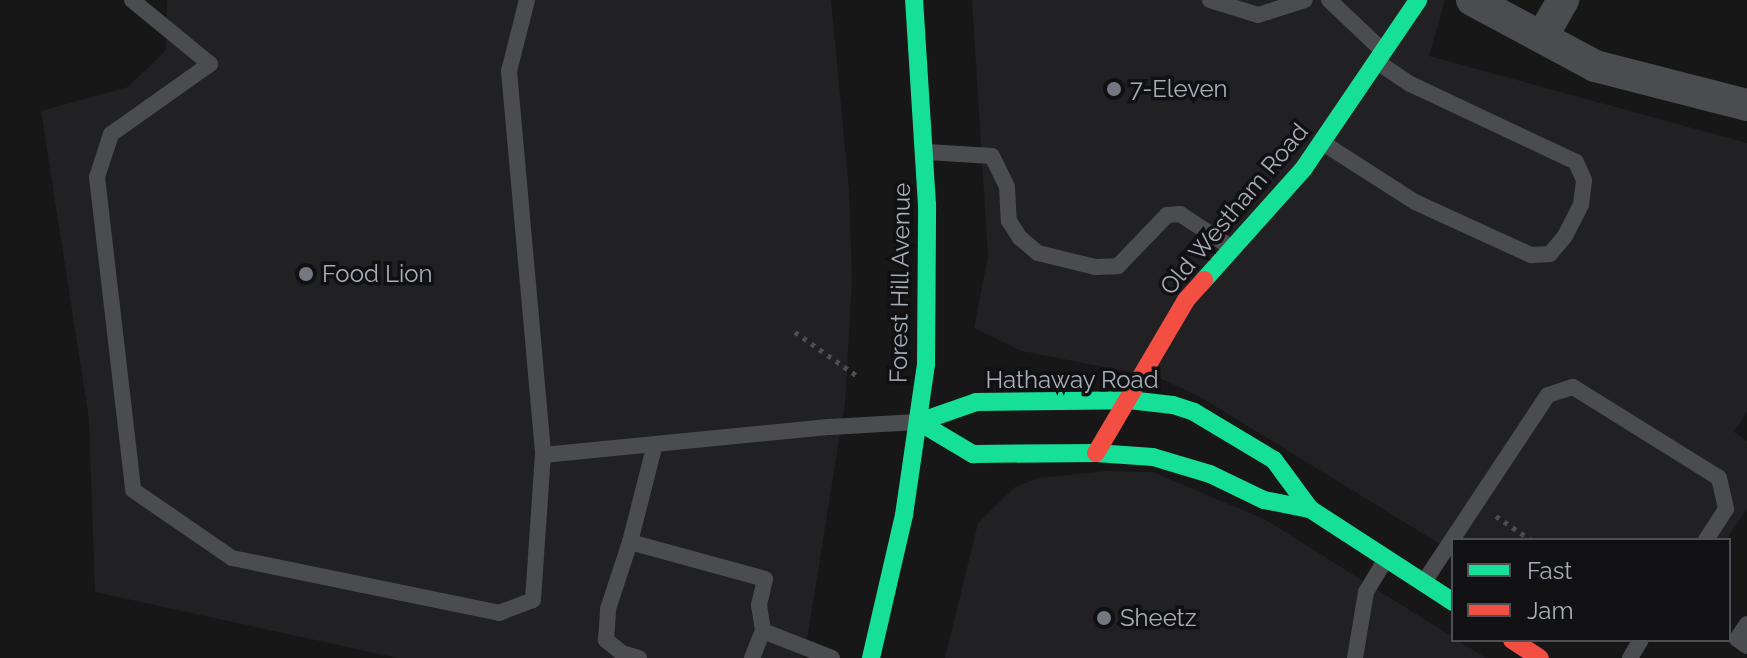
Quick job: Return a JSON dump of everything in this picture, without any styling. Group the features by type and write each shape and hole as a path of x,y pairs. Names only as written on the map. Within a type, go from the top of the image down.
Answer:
{"street":[{"name":"Forest Hill Avenue","path":"871,658 900,536 919,422 927,344 926,152 914,0"},
{"name":"Old Westham Road","path":"1096,453 1186,300 1304,168 1418,0"},
{"path":"1472,0 1595,66 1747,105"},
{"path":"1542,37 1563,0"},
{"name":"Hathaway Road","path":"919,422 976,402 1129,400 1173,405 1228,432 1274,460 1310,509 1451,601"},
{"name":"Hathaway Road","path":"919,422 973,454 1096,453 1153,457 1181,464 1264,500 1310,509"},
{"path":"1515,642 1540,658"}],"lane":[{"path":"132,0 210,64 111,134 97,177 133,490 232,558 499,613 533,600 543,455 509,71 527,0"},
{"path":"1210,0 1258,15 1305,0"},
{"path":"1322,143 1415,202 1531,255 1550,254 1565,236 1581,205 1584,180 1576,162 1410,84 1329,0"},
{"path":"926,152 953,151 992,156 1007,187 1009,221 1020,238 1038,253 1095,267 1118,266 1167,215 1180,214 1232,249"},
{"path":"1453,538 1548,395 1573,387 1719,478 1726,509 1707,538"},
{"path":"543,455 919,422"},
{"path":"639,658 622,653 606,640 608,609 630,542 655,444"},
{"path":"1423,583 1451,541"},
{"path":"630,542 765,579 759,605 763,631 752,658"},
{"path":"1355,658 1366,592 1386,559"},
{"path":"1747,624 1737,639 1747,646"},
{"path":"763,631 832,658"}],"path":[{"path":"795,332 856,375"},
{"path":"1476,503 1528,538"}],"shaded area":[{"path":"167,0 831,0 849,190 852,281 845,403 804,658 398,658 95,592 89,419 41,111 128,87 166,50"},
{"path":"972,0 1445,0 1429,56 1747,143 1747,412 1734,432 1747,441 1747,509 1727,538 1451,538 1451,551 1202,398 1160,378 1022,351 974,328 988,256"},
{"path":"1105,471 1153,472 1266,520 1451,636 1451,642 1460,642 1486,658 945,658 978,523 1015,487 1039,478"}],"traffic: fast":[{"path":"871,658 904,515 926,364 927,205 914,0"},
{"path":"1204,280 1304,168 1418,0"},
{"path":"919,422 976,402 1129,400 1173,405 1194,412 1274,460 1310,509 1451,601"},
{"path":"919,422 973,454 1096,453 1153,457 1210,474 1264,500 1310,509"}],"traffic: jam":[{"path":"1096,453 1186,300 1204,280"},
{"path":"1515,642 1540,658"}],"place":[{"name":"7-Eleven","path":"1114,89"},
{"name":"Food Lion","path":"306,274"},
{"name":"Sheetz","path":"1104,618"}]}
